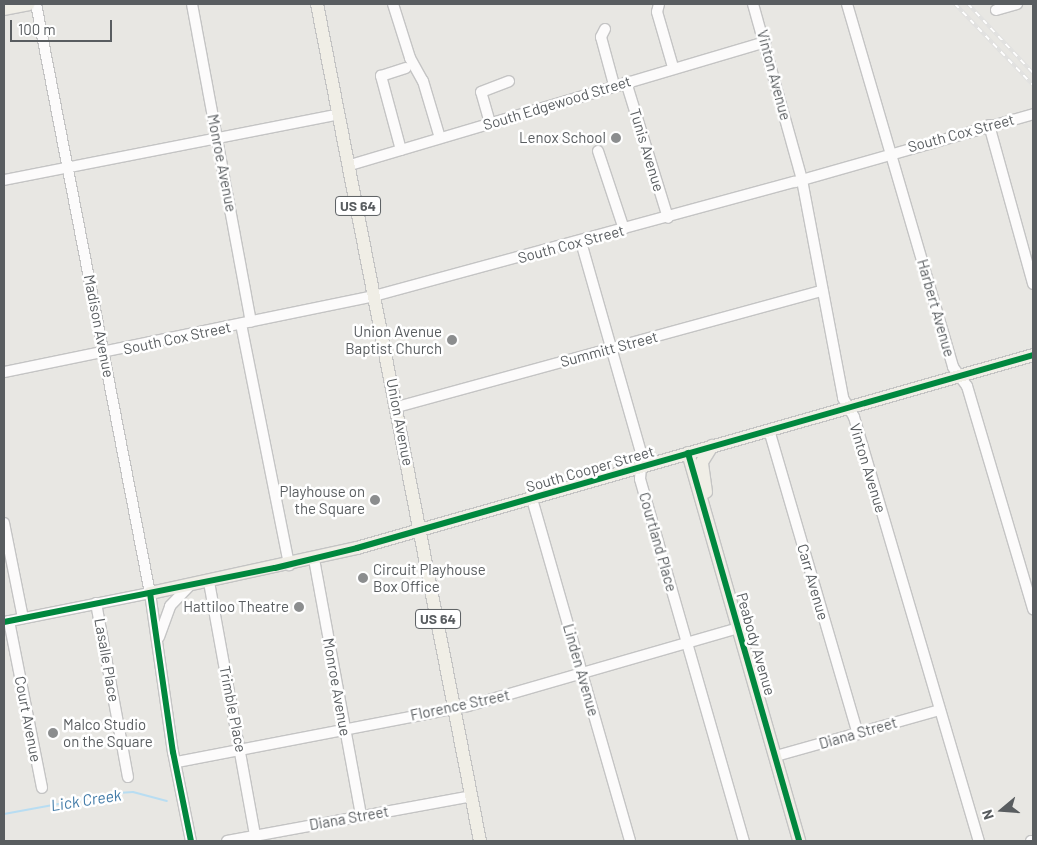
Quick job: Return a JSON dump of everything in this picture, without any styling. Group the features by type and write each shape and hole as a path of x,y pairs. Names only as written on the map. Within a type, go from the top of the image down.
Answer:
{"main road":[{"path":"4,9 29,4"},
{"name":"Union Avenue","path":"317,4 350,165 480,841"},
{"name":"South Cooper Street","path":"150,593 289,565 421,530 1033,355"},
{"path":"706,516 709,510 702,462 712,446"},
{"name":"Peabody Avenue","path":"688,454 799,841"}],"street":[{"name":"Madison Avenue","path":"36,4 150,593 158,646 164,656 178,751 177,762 191,841"},
{"name":"Monroe Avenue","path":"192,4 218,138 246,323 289,565"},
{"path":"393,4 410,58 423,81 440,138"},
{"path":"659,4 657,12 673,68"},
{"name":"Vinton Avenue","path":"754,4 802,180 843,398 854,418 979,841"},
{"name":"Harbert Avenue","path":"847,4 953,367 967,386 1031,593 1033,609"},
{"path":"996,10 1017,4"},
{"path":"604,29 601,37 614,85"},
{"name":"South Edgewood Street","path":"350,165 614,85 765,42"},
{"path":"401,150 381,76 406,68"},
{"path":"490,123 481,92 509,81"},
{"name":"Tunis Avenue","path":"626,82 668,218"},
{"path":"4,180 339,114"},
{"name":"South Cox Street","path":"4,372 104,353 374,296 668,218 802,180 891,152 1033,114"},
{"path":"989,125 1033,284"},
{"path":"598,151 624,229"},
{"name":"Courtland Place","path":"580,242 642,456 640,479 744,841"},
{"name":"Summitt Street","path":"397,407 822,291"},
{"name":"Carr Avenue","path":"769,430 858,734"},
{"name":"Linden Avenue","path":"532,499 630,841"},
{"path":"4,523 23,618"},
{"name":"Monroe Avenue","path":"314,558 361,816"},
{"name":"Trimble Place","path":"209,582 255,835"},
{"path":"158,646 170,606 190,585"},
{"path":"6,622 150,593"},
{"name":"Lasalle Place","path":"96,603 128,777"},
{"name":"Court Avenue","path":"6,622 42,788"},
{"name":"Florence Street","path":"177,762 455,708 582,674 738,628"},
{"name":"Diana Street","path":"776,756 940,710"},
{"name":"Diana Street","path":"227,841 470,796"}],"waterway":[{"name":"Lick Creek","path":"4,814 118,793 133,792 167,801"}],"railway":[{"path":"955,4 1033,85"},
{"path":"968,4 1033,73"}],"cycle path":[{"path":"4,622 275,568 357,548 1033,355"},
{"path":"688,453 799,841"},
{"path":"150,593 173,752 191,841"}],"place":[{"name":"Lenox School","path":"616,138"},
{"name":"Union Avenue Baptist Church","path":"452,340"},
{"name":"Playhouse on the Square","path":"375,500"},
{"name":"Circuit Playhouse Box Office","path":"363,578"},
{"name":"Hattiloo Theatre","path":"299,607"},
{"name":"Malco Studio on the Square","path":"53,733"}]}
